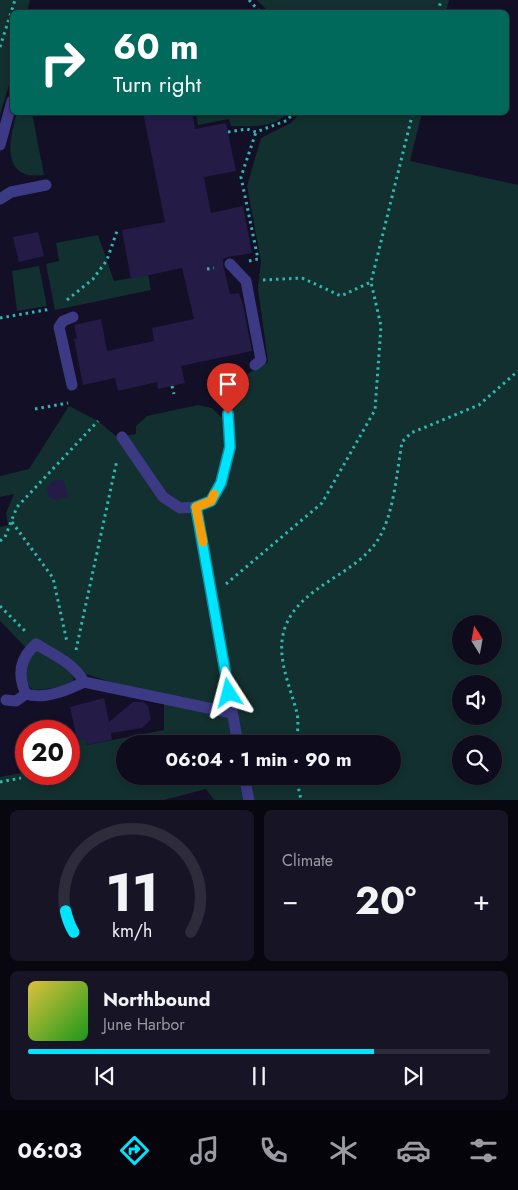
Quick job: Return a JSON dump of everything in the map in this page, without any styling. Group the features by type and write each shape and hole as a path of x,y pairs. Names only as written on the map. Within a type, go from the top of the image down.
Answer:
{"lane":[{"path":"0,145 10,108"},
{"path":"0,199 11,192 46,185"},
{"path":"230,264 246,281 260,360 255,365"},
{"path":"68,319 59,327 72,385"},
{"path":"122,437 163,497 180,508 196,507 211,501 221,483 230,447 228,414"},
{"path":"196,507 236,735"},
{"path":"84,682 80,674 72,667 36,644 26,652 21,665 20,681 26,694 32,696 66,691 84,682 232,713"},
{"path":"6,700 16,701 26,694"},
{"path":"246,785 249,800"}],"path":[{"path":"249,0 258,10"},
{"path":"0,47 10,16"},
{"path":"228,132 248,129 256,132 288,120 292,115"},
{"path":"213,595 322,503 375,410 381,326 371,282 412,115"},
{"path":"207,269 258,259 241,177 256,132"},
{"path":"0,318 60,307 93,279 106,260 117,231"},
{"path":"246,281 302,278 341,296 371,282"},
{"path":"60,307 68,319"},
{"path":"297,735 297,716 280,652 286,625 300,603 364,556 378,539 386,523 402,442 412,433 479,405 518,371"},
{"path":"172,386 174,394"},
{"path":"35,409 68,402"},
{"path":"0,541 5,537 17,508 98,421"},
{"path":"72,667 122,437"},
{"path":"12,522 53,578 72,667"},
{"path":"0,606 36,644"},
{"path":"0,782 15,779"},
{"path":"298,785 301,800"}],"green space":[{"path":"0,0 30,0 28,10 10,10 10,82 0,115"},
{"path":"257,0 449,0 446,10 267,10"},
{"path":"16,115 32,115 44,175 30,175 20,172 14,165 10,146"},
{"path":"196,115 285,115 275,122 261,125 231,126 229,119 198,125"},
{"path":"298,115 422,115 410,161 518,185 518,800 214,800 206,789 164,800 0,800 0,777 15,774 15,785 80,785 80,739 85,738 87,745 116,739 116,785 401,785 401,735 138,735 164,730 164,694 117,684 86,674 61,655 27,649 0,621 0,527 8,525 6,513 14,494 0,497 0,476 29,469 69,406 98,421 117,437 136,434 136,426 147,416 198,405 212,408 221,417 232,410 232,383 268,362 258,289 261,261 247,186 261,138 291,123"},
{"path":"98,235 114,281 148,275 151,290 55,310 46,264 59,261 56,243"},
{"path":"39,266 47,306 17,311 12,271"},
{"path":"40,650 74,675 73,681 54,688 33,690 26,681 25,671 33,651"}],"building":[{"path":"144,115 193,115 195,129 226,123 236,171 204,177 211,213 243,206 252,253 223,259 223,265 230,294 239,293 252,351 181,366 185,383 158,389 157,382 118,391 115,378 83,385 74,339 77,338 74,325 101,319 107,351 154,341 152,328 194,319 182,268 131,279 122,230 165,222"},
{"path":"38,232 44,256 19,262 13,237"},
{"path":"63,479 68,497 55,500 49,497 47,488 52,482"},
{"path":"104,698 109,722 133,702 143,702 148,706 151,719 142,728 111,733 112,740 86,745 85,738 80,739 80,720 73,720 70,707"}],"slow traffic":[{"path":"203,542 196,507 211,501 214,494"}],"route":[{"path":"228,414 230,447 221,483 211,501 196,507 229,693"}]}
